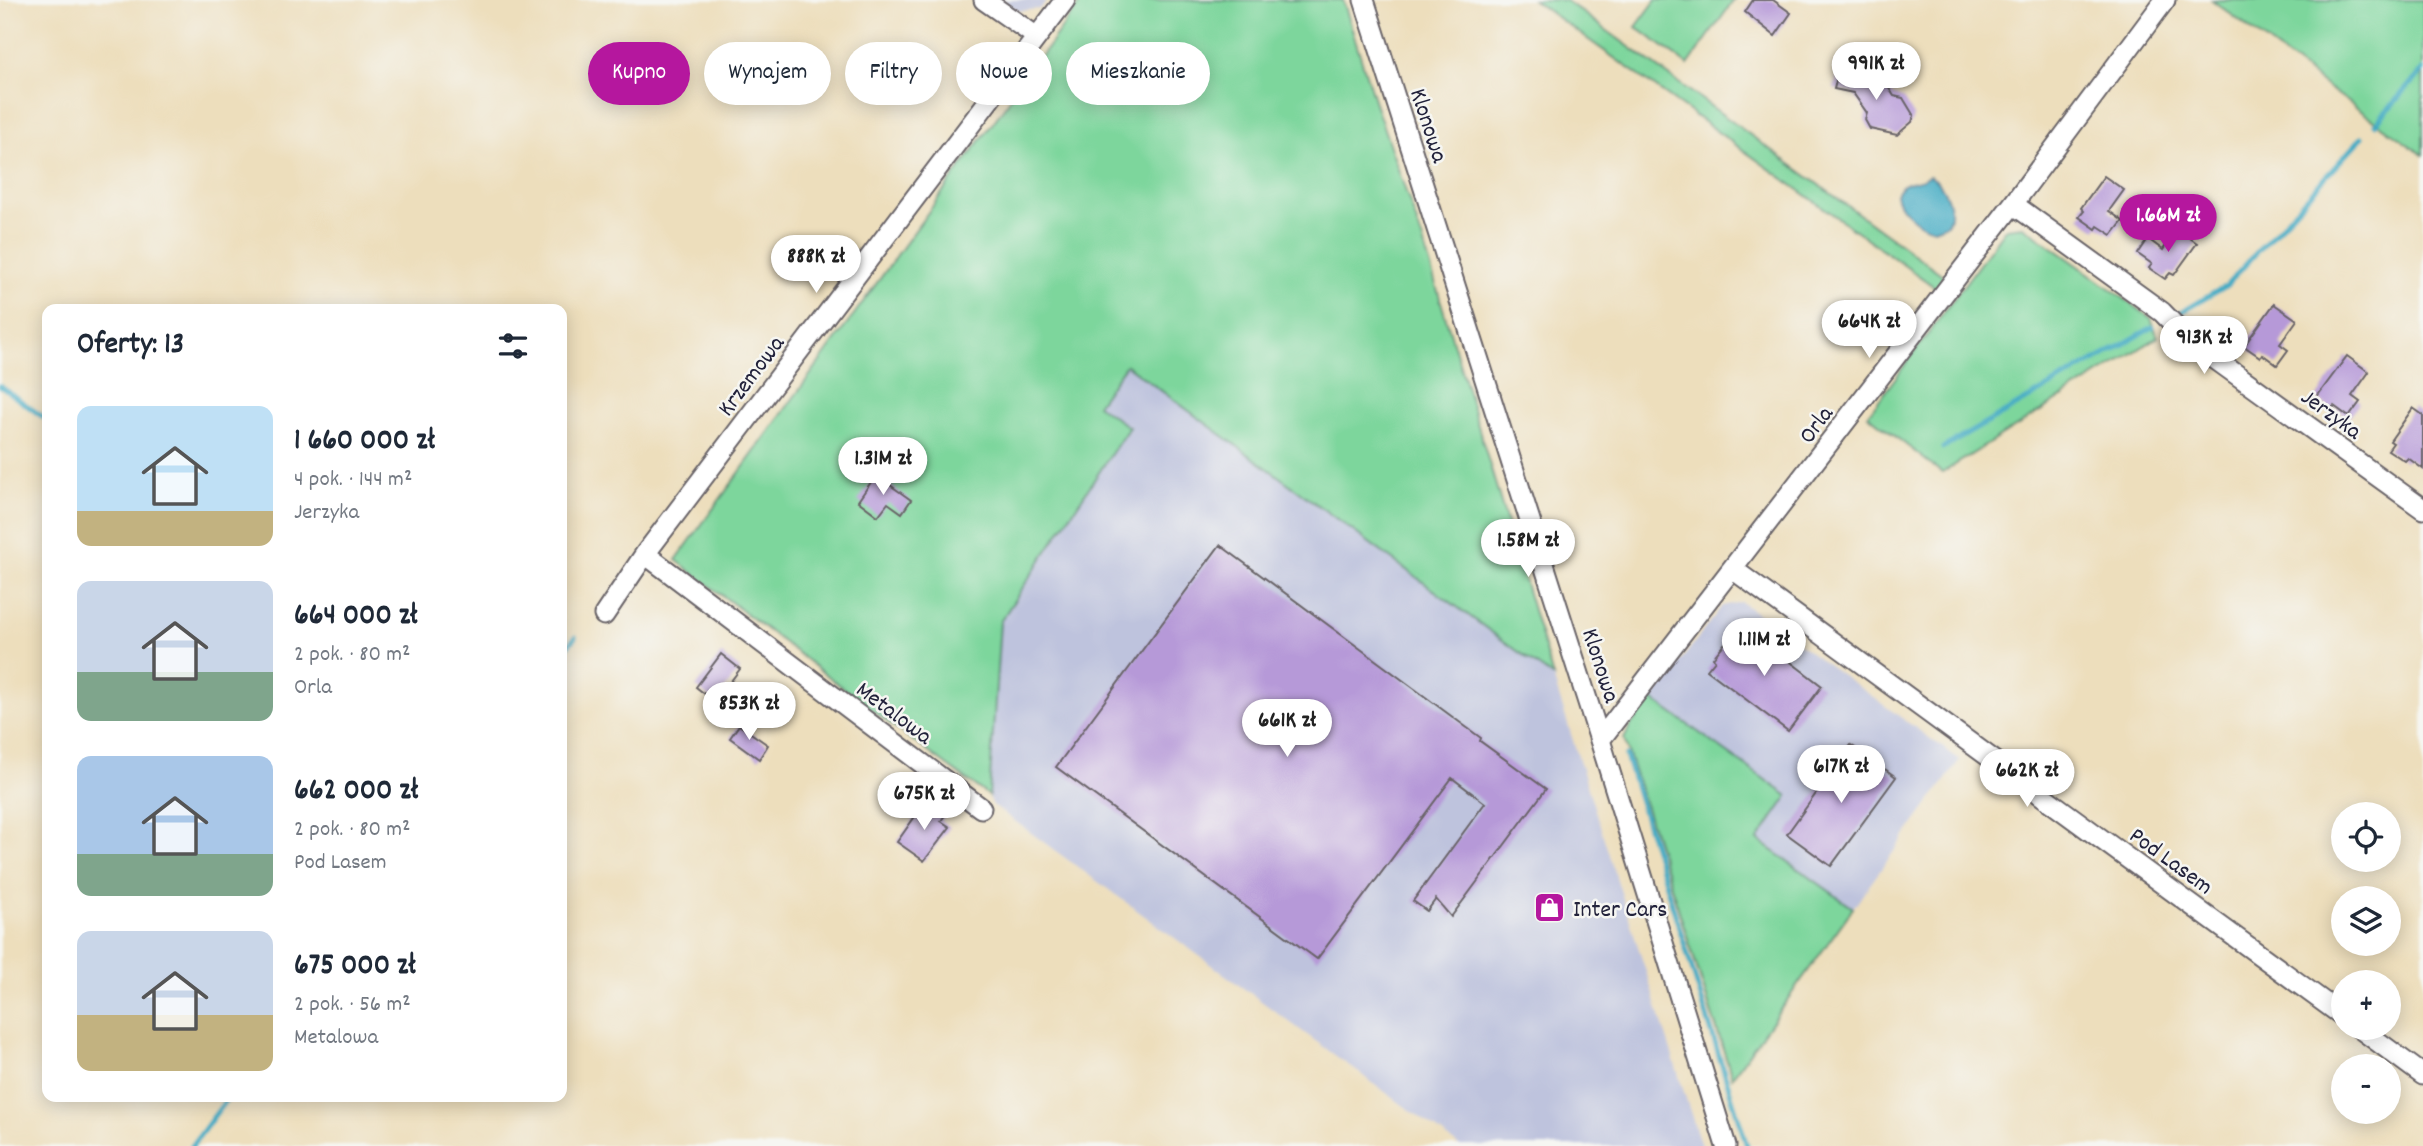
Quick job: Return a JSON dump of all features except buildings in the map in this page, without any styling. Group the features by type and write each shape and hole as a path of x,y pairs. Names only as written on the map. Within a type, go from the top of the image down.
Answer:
{"street":[{"path":"984,0 1037,37"},
{"name":"Krzemowa","path":"604,615 645,554 1065,0"},
{"name":"Klonowa","path":"1364,0 1600,740 1726,1146"},
{"name":"Orla","path":"1600,740 1734,570 2165,0"},
{"name":"Jerzyka","path":"2013,204 2162,312 2190,341 2423,509"},
{"name":"Metalowa","path":"645,554 981,808"},
{"name":"Pod Lasem","path":"1734,570 2331,1007"},
{"path":"2376,1040 2423,1075"}],"shaded area":[{"path":"1003,0 1047,0 1040,9 1018,11"},
{"path":"1126,365 1553,677 1701,1146 1459,1146 993,805 989,796 1000,622 1128,428 1097,405"},
{"path":"1741,602 1960,760 1853,908 1758,839 1788,796 1652,699 1722,606"}],"green space":[{"path":"1082,0 1343,0 1422,238 1553,677 1126,365 1097,405 1129,427 1000,622 989,796 676,560 1006,105 1052,105 1052,42"},
{"path":"1533,0 1565,0 1944,276 1936,288"},
{"path":"1656,0 1734,0 1688,65 1636,27"},
{"path":"2212,0 2423,0 2423,155 2323,84"},
{"path":"2023,226 2151,318 2158,337 1942,473 1868,415 2006,228"},
{"path":"1652,699 1788,796 1758,840 1853,908 1732,1077 1624,739 1630,726"}],"water":[{"path":"1929,176 1943,190 1950,211 1947,224 1934,229 1922,225 1910,216 1901,206 1896,194 1902,186"}],"waterway":[{"path":"2375,124 2423,70"},
{"path":"2176,315 2226,286 2362,137"},
{"path":"1943,448 2153,327"},
{"path":"0,386 42,416"},
{"path":"567,647 575,637"},
{"path":"1626,756 1747,1146"},
{"path":"192,1146 224,1102"}],"place":[{"name":"Inter Cars","path":"1550,908"}]}
